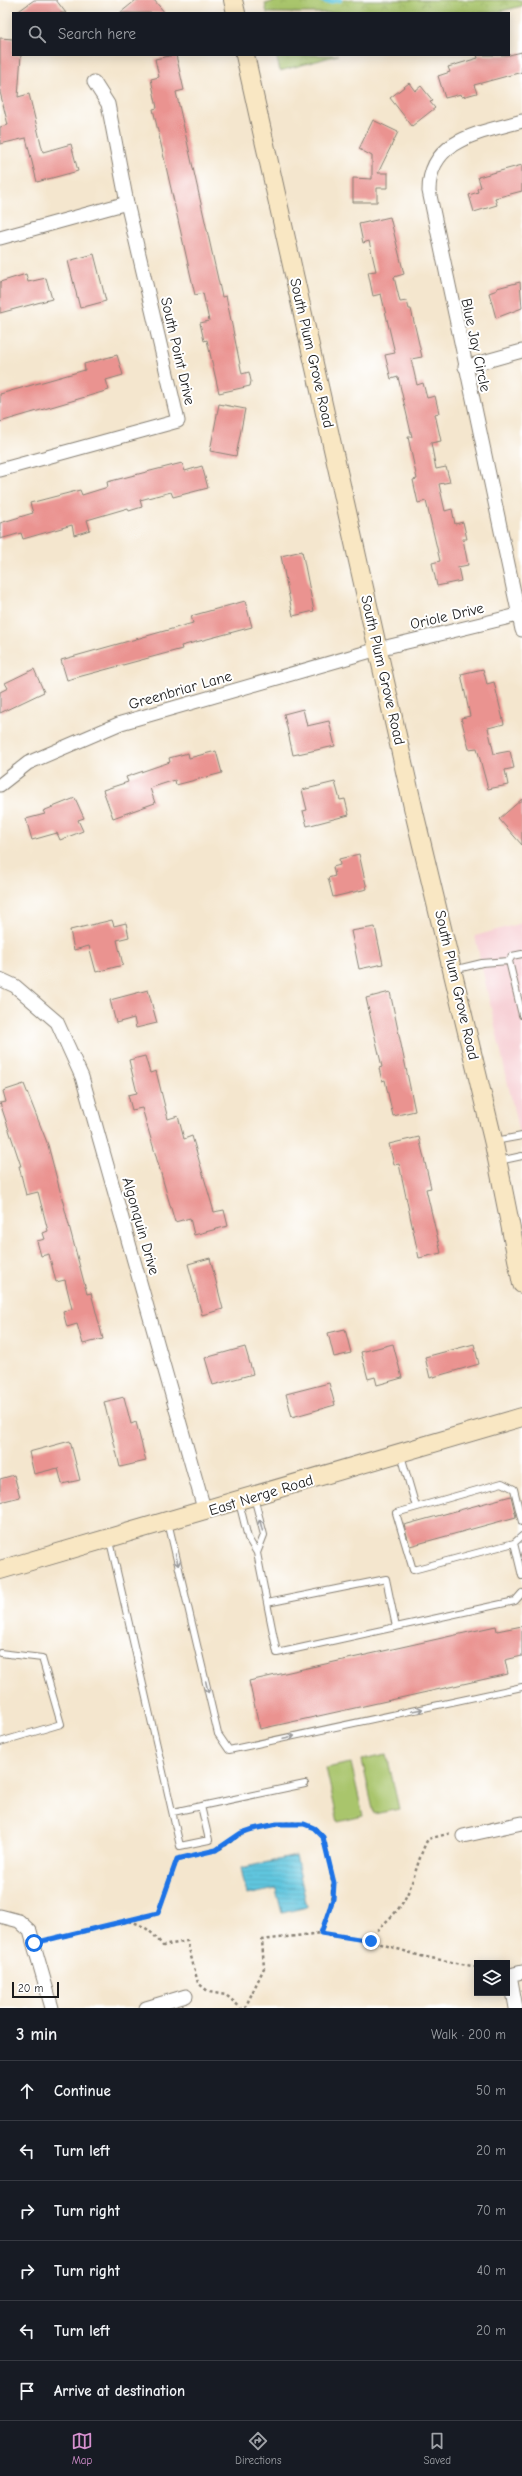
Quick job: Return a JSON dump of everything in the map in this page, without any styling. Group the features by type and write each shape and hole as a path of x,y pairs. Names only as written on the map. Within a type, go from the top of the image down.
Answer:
{"street":[{"path":"233,0 236,12"},
{"name":"South Plum Grove Road","path":"245,56 415,816 494,1142 522,1284"},
{"path":"0,238 128,203 108,104 94,82"},
{"name":"Blue Jay Circle","path":"522,121 466,137 450,146 435,163 429,180 431,206 464,368 520,615 522,630"},
{"name":"South Point Drive","path":"0,470 178,421 128,203"},
{"path":"464,368 522,351"},
{"name":"Oriole Drive","path":"378,649 520,615"},
{"name":"Greenbriar Lane","path":"0,785 28,763 121,723 378,649"},
{"name":"Algonquin Drive","path":"0,979 15,986 57,1022 82,1077 205,1512"},
{"name":"East Nerge Road","path":"0,1570 205,1512 522,1417"},
{"path":"463,1836 522,1823"},
{"path":"0,1916 19,1921 30,1931 52,2008"},
{"path":"516,2008 510,1975 522,1972"},
{"path":"146,2008 186,1996"}],"lane":[{"path":"453,970 482,963 509,960 512,956 522,954"},
{"path":"509,960 522,1015"},
{"path":"494,1142 522,1136"},
{"path":"498,1161 522,1156"},
{"path":"400,1453 416,1507"},
{"path":"522,1522 514,1489 502,1482 396,1513 413,1570 514,1544 522,1536"},
{"path":"246,1499 248,1538 257,1553 277,1653 516,1601 522,1593"},
{"path":"246,1499 264,1536 257,1553"},
{"path":"168,1522 218,1734 229,1750 522,1687"},
{"path":"109,1539 180,1846 209,1840 202,1806"},
{"path":"514,1544 522,1573"},
{"path":"267,1603 386,1579 396,1627"},
{"path":"0,1653 42,1658 62,1724 0,1742"},
{"path":"173,1812 305,1784"}],"path":[{"path":"210,1852 216,1850 241,1833 253,1829 277,1824 304,1824 314,1828 323,1837 334,1883 333,1899 321,1933"},
{"path":"371,1941 378,1928 398,1909 410,1889 428,1839 451,1833 463,1836"},
{"path":"34,1943 158,1913 177,1859 190,1856"},
{"path":"129,1920 140,1924 152,1932 163,1946 187,1941 198,1983 209,1992 226,1995 241,2008"},
{"path":"245,2008 264,1968 262,1940 321,1933 371,1941 421,1956 474,1966"}],"shaded area":[{"path":"522,923 522,1147 475,936"}],"green space":[{"path":"279,0 522,0 522,6 498,12 267,12 265,4"},
{"path":"276,56 334,56 280,71"},
{"path":"387,1755 399,1809 374,1814 362,1760"},
{"path":"351,1763 363,1816 338,1822 326,1768"}],"water":[{"path":"296,1856 307,1907 282,1913 276,1889 247,1895 241,1868"}],"building":[{"path":"34,0 56,0 65,12 17,12"},
{"path":"136,0 154,0 164,12 121,12"},
{"path":"0,38 12,39 12,56 21,56 18,97 29,94 43,152 71,144 78,171 37,182 26,138 0,144 0,127 8,125 0,92"},
{"path":"522,52 522,72 474,85 477,93 462,97 461,94 445,98 438,76 450,72 448,67 478,58 477,56 510,56"},
{"path":"176,56 184,90 176,92 222,297 226,296 242,374 249,372 251,381 250,386 219,393 207,340 204,341 200,323 209,321 203,293 195,295 153,109 157,108 151,79 159,77 155,59"},
{"path":"409,83 415,91 421,86 433,101 430,102 435,108 412,126 390,98"},
{"path":"373,120 398,132 378,173 388,173 388,188 377,188 377,202 353,202 353,178 372,179 372,156 359,149"},
{"path":"522,165 522,191 495,198 497,205 474,212 469,195 478,192 477,189 481,187 478,177"},
{"path":"390,217 404,274 394,277 400,302 407,301 409,309 411,309 422,357 411,359 417,385 423,383 427,398 435,396 439,413 435,414 441,441 431,443 436,469 446,467 450,482 439,484 445,511 452,509 455,524 463,522 467,539 463,539 468,565 458,567 461,581 437,586 432,563 440,561 426,501 418,503 413,480 417,479 408,437 412,437 398,377 391,379 385,355 395,353 381,294 373,296 368,272 376,271 369,241 363,243 359,224"},
{"path":"94,254 106,301 80,308 68,261"},
{"path":"26,274 28,282 46,278 52,299 0,313 0,282"},
{"path":"520,282 522,308 496,318 489,293 497,290 497,288"},
{"path":"117,355 123,375 106,380 109,390 0,422 0,394 85,370 84,364"},
{"path":"219,404 245,409 236,456 210,451"},
{"path":"182,463 185,471 202,466 208,488 173,497 171,492 140,500 142,507 129,511 128,508 87,520 90,530 74,535 72,525 23,539 21,533 0,539 0,523 33,513 30,503 80,490 82,495 108,487 107,482"},
{"path":"302,551 314,611 293,616 281,556"},
{"path":"245,601 252,627 181,646 182,649 67,680 61,660 193,623 191,616"},
{"path":"34,669 44,692 0,713 0,692 8,688 5,683"},
{"path":"483,669 487,684 494,682 504,724 488,728 494,754 510,751 514,768 505,770 508,785 488,789 477,748 469,749 461,718 470,716 461,674"},
{"path":"303,709 307,726 329,721 335,746 293,755 284,714"},
{"path":"216,751 222,773 176,785 175,780 150,788 155,803 113,818 103,790 128,782 126,777 170,762 169,758 188,753 189,758"},
{"path":"335,782 340,800 345,799 349,815 307,826 303,811 307,810 302,790"},
{"path":"75,798 84,818 78,820 83,831 60,840 57,833 32,840 26,819 45,814 43,811"},
{"path":"522,799 522,845 499,819"},
{"path":"359,854 367,889 333,897 328,878 335,876 333,867 340,865 339,859"},
{"path":"112,920 114,926 126,923 129,937 117,940 123,965 96,972 89,946 74,950 70,930"},
{"path":"375,927 383,964 359,969 351,931"},
{"path":"148,990 157,1023 136,1028 134,1018 116,1023 110,1000"},
{"path":"390,992 415,1111 393,1116 385,1080 382,1081 379,1068 382,1067 366,998"},
{"path":"145,1056 150,1073 156,1071 168,1119 178,1116 184,1139 192,1136 214,1212 224,1210 228,1226 194,1235 190,1218 175,1222 142,1108 132,1110 128,1095 137,1093 129,1060"},
{"path":"24,1084 48,1145 87,1294 91,1293 103,1339 83,1344 77,1324 67,1327 63,1312 72,1309 65,1280 56,1282 49,1254 41,1256 37,1241 45,1239 43,1233 48,1231 38,1192 26,1195 19,1166 21,1166 0,1103 6,1102 3,1091"},
{"path":"419,1137 431,1188 426,1189 441,1253 419,1258 399,1164 394,1165 389,1144"},
{"path":"210,1258 223,1309 202,1315 188,1264"},
{"path":"345,1329 351,1353 334,1357 328,1333"},
{"path":"393,1344 402,1378 377,1385 375,1377 368,1379 361,1352"},
{"path":"474,1344 479,1364 430,1378 425,1357"},
{"path":"245,1347 253,1374 213,1385 205,1358"},
{"path":"329,1383 335,1405 292,1417 286,1394"},
{"path":"124,1397 131,1424 136,1422 146,1461 120,1467 104,1402"},
{"path":"70,1441 80,1480 62,1484 58,1468 34,1474 29,1452"},
{"path":"14,1475 20,1497 0,1502 0,1479"},
{"path":"511,1496 516,1517 410,1546 404,1525"},
{"path":"496,1626 497,1631 522,1626 522,1656 505,1660 508,1674 260,1729 249,1681"}],"waterway":[{"path":"321,0 327,2 340,0"}],"route":[{"path":"34,1943 158,1913 177,1859 216,1850 241,1833 277,1824 304,1824 314,1828 323,1837 334,1883 333,1899 321,1933 371,1941"}]}
